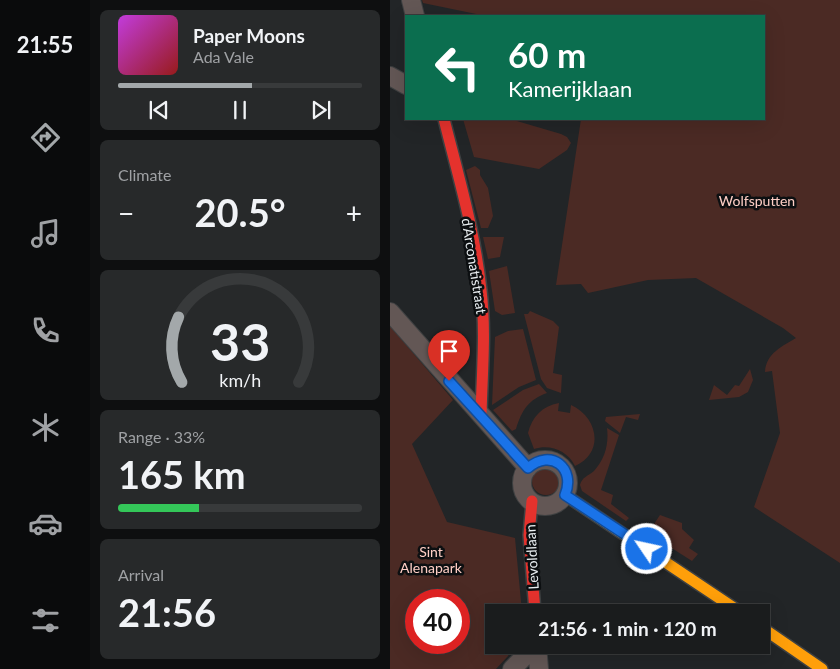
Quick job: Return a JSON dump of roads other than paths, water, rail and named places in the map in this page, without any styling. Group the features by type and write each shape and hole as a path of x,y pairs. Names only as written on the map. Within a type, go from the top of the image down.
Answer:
{"street":[{"path":"411,0 415,15"},
{"path":"390,76 405,84"},
{"name":"d'Arconatistraat","path":"444,120 467,218 480,288 484,326 481,415"},
{"path":"390,312 528,468"},
{"path":"546,460 562,466 569,481 565,495 551,505 542,506 532,502 524,492 522,485 523,477 528,468 533,463 546,460"},
{"path":"565,495 728,604"},
{"name":"Levoldlaan","path":"532,502 529,535 534,604"},
{"path":"770,633 820,669"},
{"path":"512,669 527,654"},
{"path":"538,654 539,669"}],"park label":[{"name":"Wolfsputten","path":"757,201"},
{"name":"Sint Alenapark","path":"431,560"}]}
